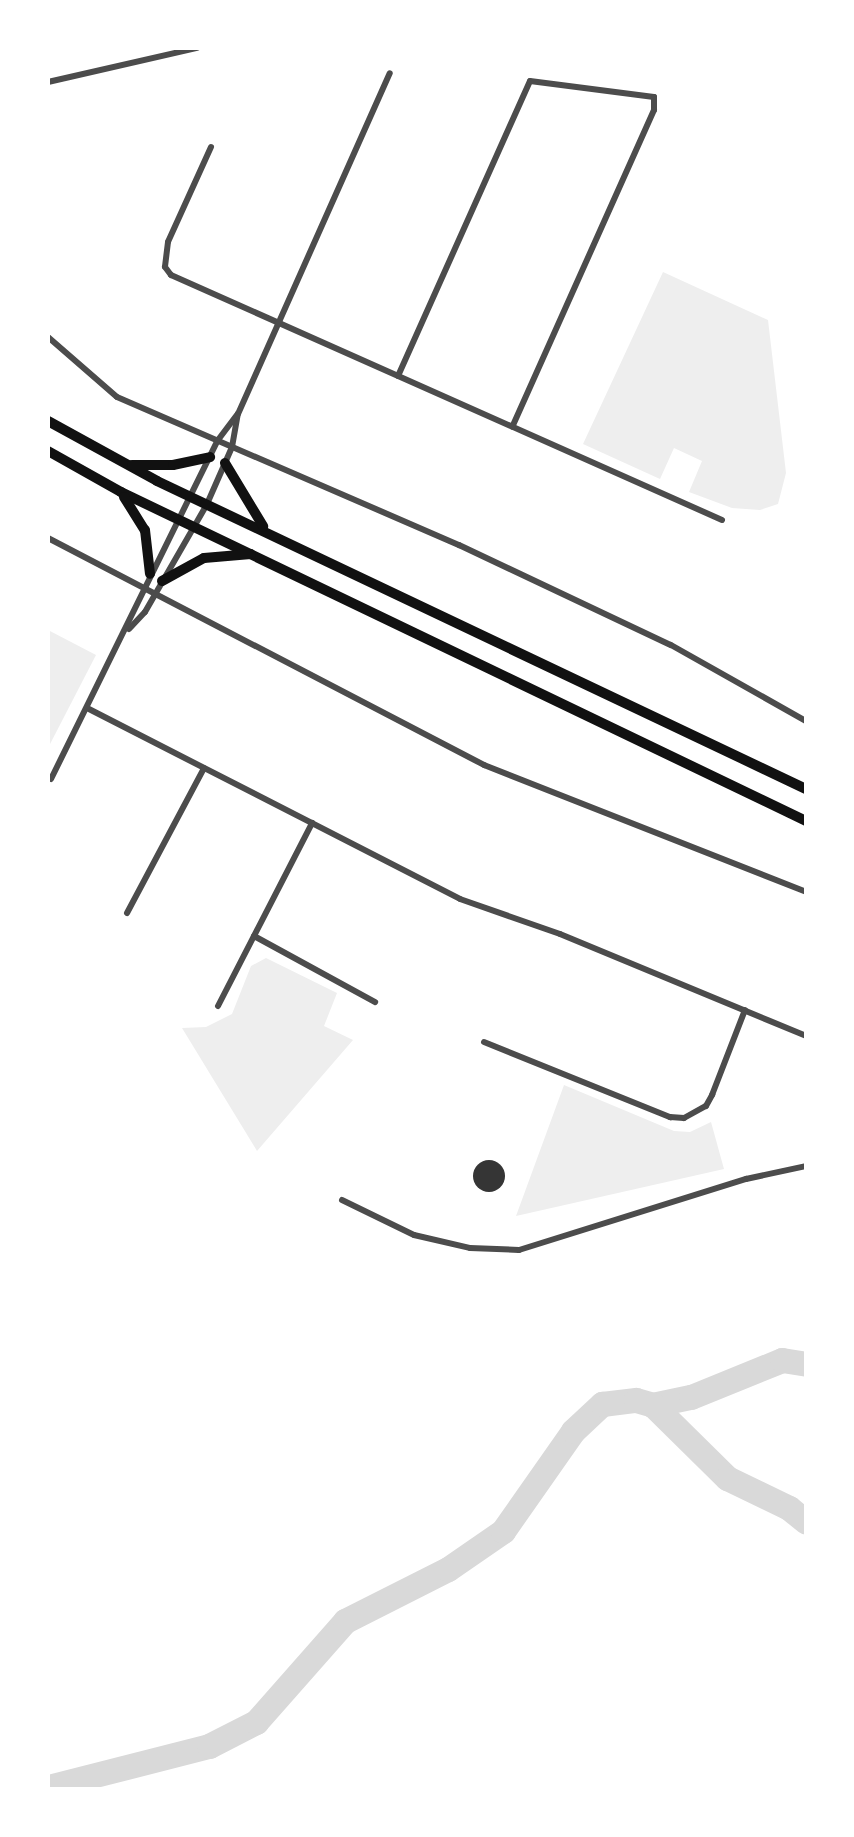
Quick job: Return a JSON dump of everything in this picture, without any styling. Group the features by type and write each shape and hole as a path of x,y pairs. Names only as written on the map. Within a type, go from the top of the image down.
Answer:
{"highway":[{"path":"48,421 126,465 806,789"},
{"path":"48,451 120,492 257,554 806,821"},
{"path":"126,465 173,465 210,457"},
{"path":"225,463 266,530"},
{"path":"120,492 144,530 150,574"},
{"path":"162,581 204,558 257,554"}],"street":[{"path":"48,82 197,48"},
{"path":"129,628 154,596 207,504 232,447 238,414 390,72"},
{"path":"398,376 530,81 654,97 654,110 512,426"},
{"path":"211,147 168,242 166,266 171,274 722,520"},
{"path":"48,337 117,397 459,545 671,644 806,721"},
{"path":"51,779 129,628 142,590 218,440 238,414"},
{"path":"48,538 484,765 806,892"},
{"path":"87,708 460,899 560,934 806,1036"},
{"path":"127,913 204,768"},
{"path":"218,1006 312,823"},
{"path":"254,936 374,1002"},
{"path":"484,1042 670,1116 684,1118 706,1106 745,1010"},
{"path":"342,1200 414,1235 470,1248 519,1250 746,1179 806,1166"}],"shaded area":[{"path":"663,272 768,320 786,473 778,504 760,510 732,508 689,492 702,461 674,448 660,479 583,444"},
{"path":"48,630 96,655 48,748"},
{"path":"266,958 337,993 324,1026 353,1040 257,1151 182,1028 206,1027 232,1014 251,966"},
{"path":"564,1085 674,1131 690,1132 711,1122 724,1169 516,1216"}],"building":[{"path":"489,1160 500,1165 505,1176 500,1187 489,1192 478,1187 473,1176 478,1165"}],"waterway":[{"path":"652,1405 691,1397 782,1360 806,1364"},
{"path":"48,1787 209,1746 256,1722 345,1621 448,1569 503,1531 573,1431 602,1404 636,1400 653,1405 727,1478 789,1508 806,1522"}]}
